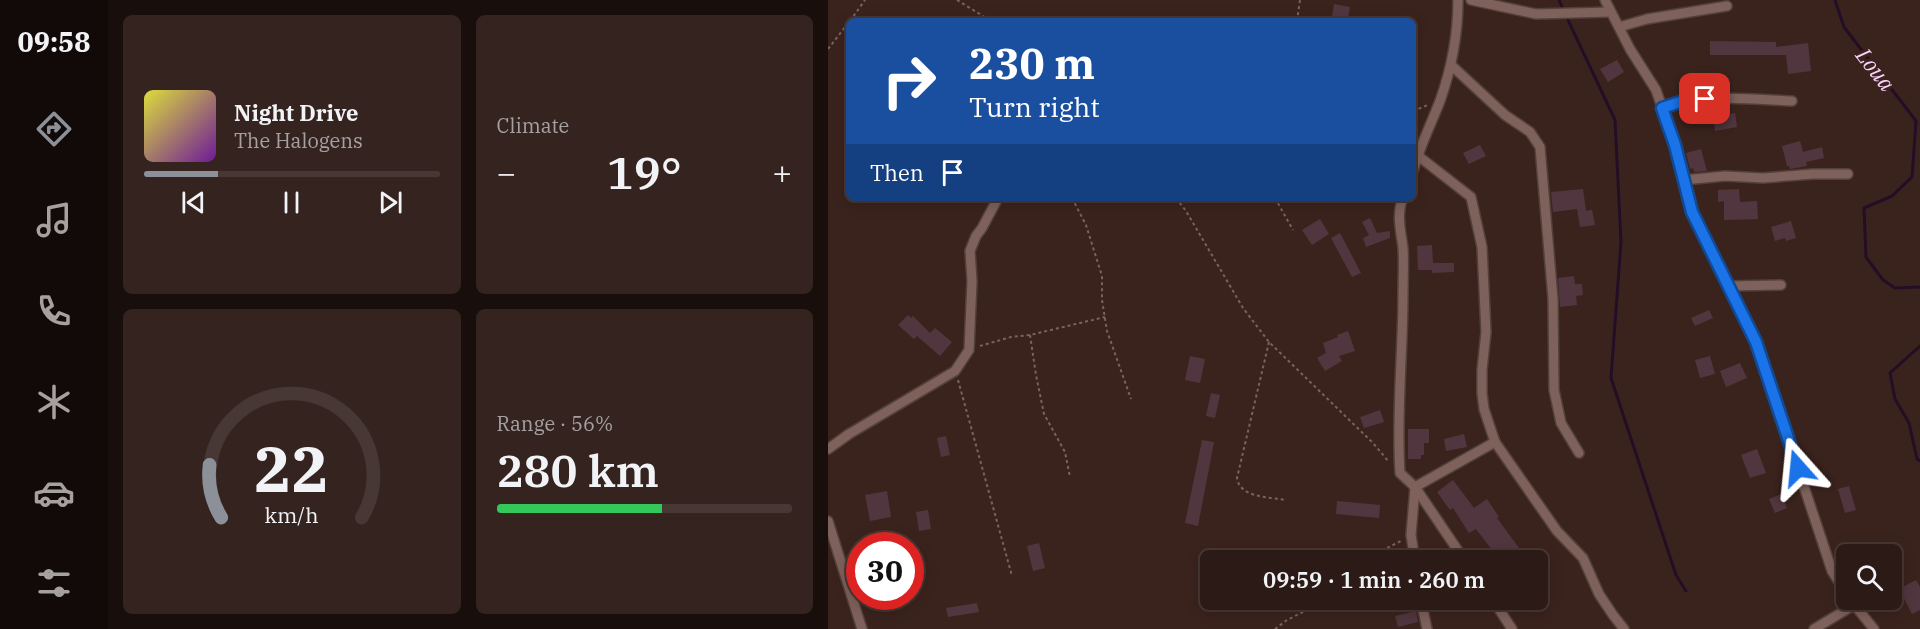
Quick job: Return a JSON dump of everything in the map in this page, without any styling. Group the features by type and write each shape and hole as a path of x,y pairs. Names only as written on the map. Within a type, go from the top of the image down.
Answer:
{"street":[{"path":"1416,159 1451,65 1458,31 1458,0"},
{"path":"1471,0 1536,14 1610,12"},
{"path":"1605,0 1656,90 1675,145 1692,212 1756,342 1836,577"},
{"path":"1619,27 1647,19 1727,6"},
{"path":"1451,65 1505,115 1530,132 1540,147 1552,299 1554,390 1561,423 1579,453"},
{"path":"1662,108 1680,102 1705,99 1792,101"},
{"path":"1417,155 1471,197 1482,247 1486,332 1482,393 1484,409 1495,442 1557,531 1583,558 1599,594 1624,629"},
{"path":"1684,180 1725,176 1763,178 1848,174"},
{"path":"828,449 955,371 969,350 972,281 970,251 996,201"},
{"path":"1402,201 1400,224 1403,250 1403,295 1398,440 1400,472 1415,487 1458,550"},
{"path":"1730,286 1781,285"},
{"path":"1415,487 1495,442"},
{"path":"1413,550 1411,535 1415,487"},
{"path":"828,521 862,629"},
{"path":"1423,610 1427,629"},
{"path":"1500,610 1512,629"},
{"path":"1814,629 1841,610"},
{"path":"1859,610 1874,629"}],"path":[{"path":"852,18 865,0"},
{"path":"957,0 986,18"},
{"path":"1297,18 1300,0"},
{"path":"828,49 846,26"},
{"path":"1074,201 1086,225 1102,276 1102,300 1107,331 1131,399"},
{"path":"1178,201 1243,308 1269,342 1400,472"},
{"path":"1277,201 1293,230"},
{"path":"969,350 1011,337 1030,335 1105,317"},
{"path":"1030,335 1044,414 1065,452 1070,477"},
{"path":"1269,342 1237,478 1241,489 1247,493 1286,500"},
{"path":"955,371 1012,576"},
{"path":"1384,550 1411,535"},
{"path":"1275,629 1307,610"}],"building":[{"path":"1334,4 1350,7 1348,18 1332,16"},
{"path":"1710,41 1776,42 1776,47 1808,43 1811,71 1788,74 1786,55 1710,55"},
{"path":"1617,60 1624,72 1608,82 1600,69"},
{"path":"1735,113 1737,127 1715,131 1713,117"},
{"path":"1800,141 1803,152 1822,147 1824,158 1806,162 1807,166 1790,169 1787,166 1782,146"},
{"path":"1480,145 1486,156 1469,164 1463,153"},
{"path":"1701,149 1707,171 1694,172 1693,168 1690,169 1686,153"},
{"path":"1583,189 1586,211 1592,210 1595,225 1580,227 1577,209 1553,212 1551,192"},
{"path":"1739,189 1740,202 1757,201 1758,219 1724,220 1724,201 1718,202 1718,190"},
{"path":"1370,218 1377,233 1390,231 1390,238 1366,247 1363,238 1369,235 1362,222"},
{"path":"1320,219 1329,234 1312,245 1302,230"},
{"path":"1791,221 1796,238 1775,241 1771,227"},
{"path":"1340,233 1361,273 1352,277 1331,238"},
{"path":"1432,245 1433,263 1454,263 1454,272 1432,273 1432,270 1418,270 1417,246"},
{"path":"1574,276 1575,284 1582,284 1583,295 1576,296 1577,305 1560,307 1558,278"},
{"path":"1709,310 1713,318 1695,326 1691,318"},
{"path":"908,315 911,318 913,316 930,333 935,328 952,342 940,356 917,336 914,339 898,325"},
{"path":"1348,331 1355,351 1339,356 1342,361 1325,371 1317,358 1326,353 1323,343"},
{"path":"1190,356 1205,359 1200,383 1185,380"},
{"path":"1710,356 1715,374 1700,378 1695,360"},
{"path":"1740,363 1747,378 1726,387 1720,371"},
{"path":"1211,393 1220,395 1215,418 1206,416"},
{"path":"1380,410 1384,422 1364,428 1360,417"},
{"path":"1408,429 1429,429 1429,443 1424,443 1424,455 1421,455 1421,459 1408,459"},
{"path":"1464,434 1467,447 1446,451 1444,439"},
{"path":"946,436 950,455 941,457 937,438"},
{"path":"1202,440 1214,442 1198,526 1185,523"},
{"path":"1757,449 1766,473 1750,478 1741,455"},
{"path":"1453,480 1474,508 1487,499 1499,517 1497,518 1519,548 1492,550 1476,529 1469,533 1453,508 1450,510 1437,492"},
{"path":"1849,486 1856,510 1845,513 1838,489"},
{"path":"887,491 891,517 870,521 865,495"},
{"path":"1781,494 1787,508 1775,513 1769,499"},
{"path":"1337,501 1380,505 1379,518 1336,514"},
{"path":"928,510 931,529 919,531 916,512"},
{"path":"1039,543 1045,568 1033,571 1027,546"},
{"path":"1916,580 1920,587 1920,610 1912,614 1902,595 1902,587"},
{"path":"977,603 979,612 948,617 946,608"},
{"path":"1416,611 1418,622 1398,627 1395,616"}],"waterway":[{"path":"1559,0 1562,7"},
{"name":"Loua","path":"1835,0 1844,27 1916,121 1912,177 1892,196 1864,208 1866,257 1883,280 1895,288 1920,287"},
{"path":"1568,20 1615,120 1621,242 1611,378 1676,575 1686,591"},
{"name":"Loua","path":"1920,346 1890,373 1895,399 1909,423 1917,459 1920,461"}],"route":[{"path":"1705,99 1680,102 1662,108 1675,145 1692,212 1756,342 1798,468"}]}
